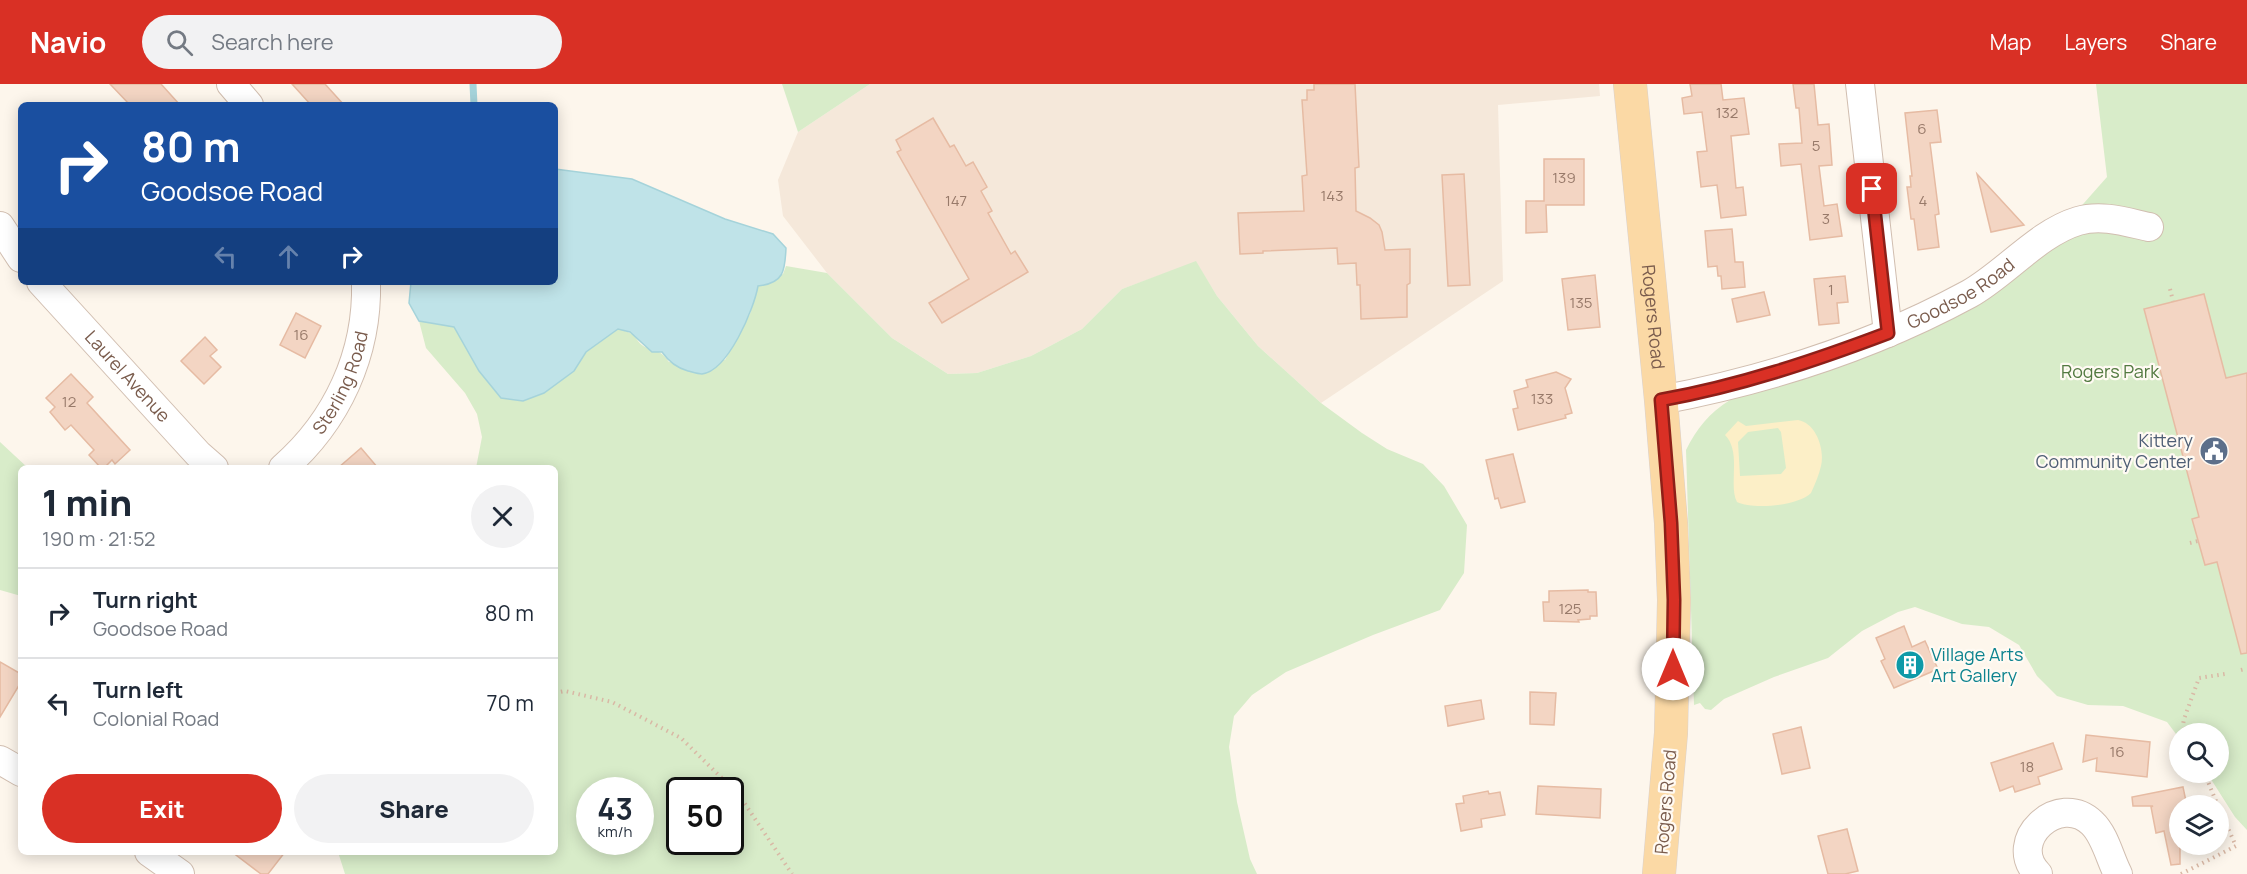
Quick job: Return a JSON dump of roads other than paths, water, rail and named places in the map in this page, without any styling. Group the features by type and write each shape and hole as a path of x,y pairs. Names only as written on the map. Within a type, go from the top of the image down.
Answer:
{"main road":[{"name":"Rogers Road","path":"1630,84 1671,523 1674,612 1672,722 1659,874"}],"street":[{"path":"231,84 246,102"},
{"path":"1860,84 1888,333"},
{"name":"Goodsoe Road","path":"1661,400 1703,392 1817,359 1888,333 1972,292 2037,244 2076,222 2094,218 2149,227"},
{"path":"0,226 18,253"},
{"name":"Laurel Avenue","path":"44,285 211,465"},
{"name":"Sterling Road","path":"286,465 304,448 330,415 345,385 362,331 366,285"},
{"path":"0,760 18,770"},
{"path":"2038,874 2028,853 2031,836 2041,822 2061,813 2083,818 2092,823 2118,874"},
{"path":"153,855 180,874"}],"water":[{"path":"558,169 632,179 725,219 773,234 786,248 784,269 778,279 758,286 751,309 738,337 730,351 712,370 700,374 680,368 670,362 662,352 652,352 630,332 618,329 586,352 574,371 544,393 523,401 501,398 479,371 454,327 419,321 409,303 411,285 558,285"}],"waterway":[{"path":"473,84 474,102"}],"place":[{"name":"Kittery Community Center","path":"2214,451"},
{"name":"Village Arts Art Gallery","path":"1910,665"}],"park label":[{"name":"Rogers Park","path":"2110,372"}]}
